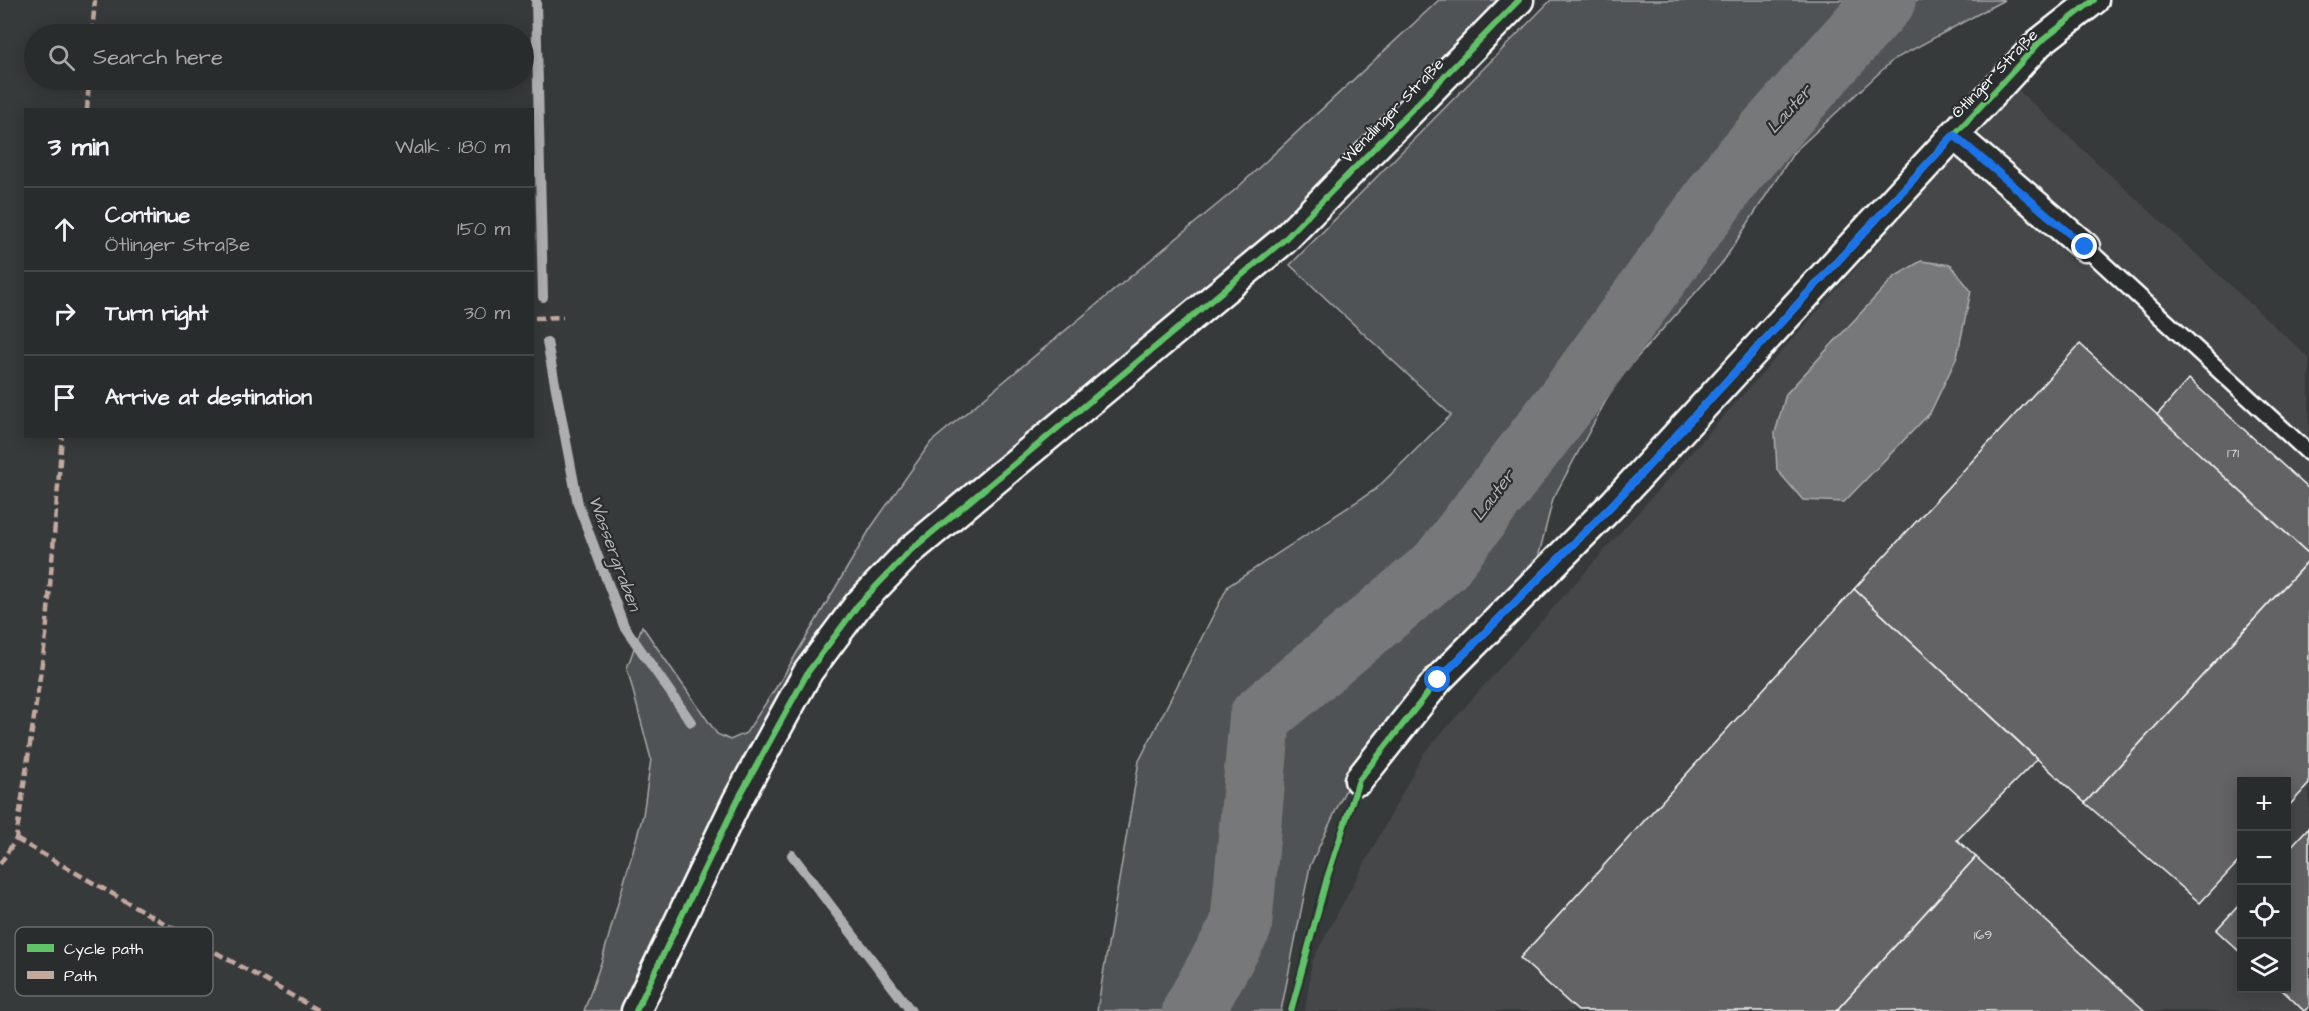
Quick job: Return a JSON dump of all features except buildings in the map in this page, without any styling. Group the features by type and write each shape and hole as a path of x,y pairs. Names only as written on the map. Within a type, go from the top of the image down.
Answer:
{"street":[{"name":"Wendlinger Straße","path":"636,1011 743,791 808,672 858,605 911,550 1284,240 1519,0"},
{"name":"Ötlinger Straße","path":"1359,780 1438,680 1614,503 2039,43 2094,0"},
{"path":"1954,135 2085,247"}],"lane":[{"path":"2085,247 2309,453"}],"shaded area":[{"path":"1439,0 1508,0 1287,224 929,517 859,588 622,1011 584,1011 602,960 643,815 651,759 627,668 642,626 717,734 730,740 746,733 781,680 870,529 931,442 1236,189"},
{"path":"1551,0 2004,0 1893,60 1794,152 1723,262 1617,380 1553,499 1538,558 1470,628 1358,763 1310,866 1281,1011 1097,1011 1139,761 1228,586 1376,489 1451,415 1290,265"},
{"path":"2016,88 2309,358 2309,1011 1305,1011 1312,961 1424,753"},
{"path":"1921,261 1951,265 1971,291 1957,357 1930,413 1844,502 1803,500 1777,470 1775,433 1786,394 1894,277"}],"waterway":[{"name":"Wassergraben","path":"536,0 543,297"},
{"name":"Lauter","path":"1193,1011 1241,926 1260,717 1440,566 1573,393 1734,171 1885,0"},
{"name":"Wassergraben","path":"547,342 578,504 624,626 691,722"},
{"name":"Wassergraben","path":"792,855 911,1011"}],"marked path":[{"path":"93,24 95,0"},
{"path":"87,108 88,90"},
{"path":"535,318 563,317"},
{"path":"0,864 16,839 46,636 62,438"},
{"path":"16,839 171,927"},
{"path":"213,951 319,1011"}],"cycle path":[{"path":"636,1011 737,801 808,672 858,605 911,550 1284,240 1519,0"},
{"path":"1291,1011 1327,878 1359,780 1438,680 1614,503 2039,43 2094,0"}],"route":[{"path":"1438,680 1614,503 1954,135 2085,247"}]}
